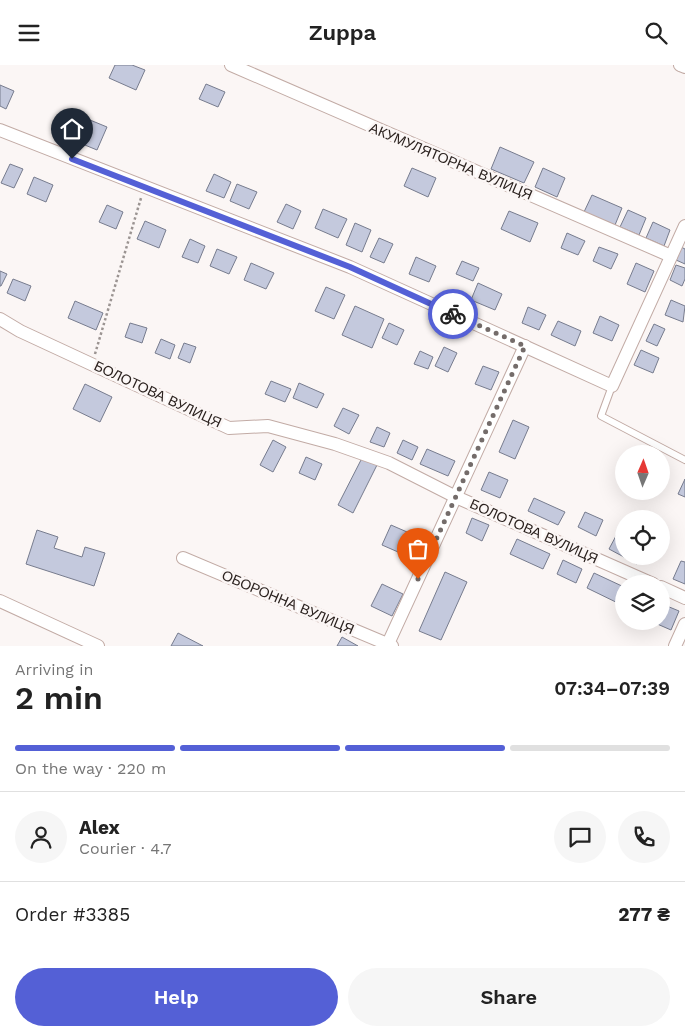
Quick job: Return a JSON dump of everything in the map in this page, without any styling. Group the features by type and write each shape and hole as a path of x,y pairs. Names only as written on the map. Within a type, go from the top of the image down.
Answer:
{"street":[{"name":"АКУМУЛЯТОРНА ВУЛИЦЯ","path":"231,65 671,256"},
{"path":"680,65 685,67"},
{"path":"0,130 350,267 612,386 685,226"},
{"name":"БОЛОТОВА ВУЛИЦЯ","path":"0,319 20,331 229,428 268,426 335,443 389,463 456,497 633,575"},
{"path":"389,645 525,346"},
{"name":"ОБОРОННА ВУЛИЦЯ","path":"183,558 389,645"},
{"path":"670,591 685,598"},
{"path":"0,601 84,643 98,646"},
{"path":"675,646 685,624"}],"lane":[{"path":"612,386 600,416 685,459"}],"path":[{"path":"92,364 145,187"}],"building":[{"path":"115,65 132,65 145,70 136,90 109,78"},
{"path":"206,84 225,92 218,107 199,99"},
{"path":"0,85 14,91 6,109 0,106"},
{"path":"65,112 80,119 71,138 57,132"},
{"path":"90,120 107,127 97,150 80,143"},
{"path":"500,147 534,162 524,183 491,169"},
{"path":"10,164 23,169 14,188 1,183"},
{"path":"412,168 436,178 428,197 404,186"},
{"path":"543,168 565,178 557,197 535,187"},
{"path":"214,174 231,182 224,198 206,191"},
{"path":"34,177 53,185 46,202 27,194"},
{"path":"237,184 257,192 249,209 230,201"},
{"path":"592,195 622,208 615,225 584,212"},
{"path":"286,204 301,211 293,229 277,222"},
{"path":"107,205 123,212 116,229 99,222"},
{"path":"323,209 347,219 338,238 315,228"},
{"path":"628,210 646,218 639,235 620,227"},
{"path":"509,211 538,223 530,242 501,229"},
{"path":"145,221 166,230 159,248 137,239"},
{"path":"653,222 670,230 664,246 646,238"},
{"path":"355,223 371,230 362,252 346,245"},
{"path":"567,233 585,241 578,255 561,248"},
{"path":"379,238 393,244 384,263 370,257"},
{"path":"190,239 205,246 198,263 182,257"},
{"path":"599,247 618,254 611,269 593,261"},
{"path":"681,247 685,249 685,264 676,260"},
{"path":"217,249 237,257 229,274 210,266"},
{"path":"416,257 436,266 429,282 409,274"},
{"path":"462,261 479,268 473,281 456,274"},
{"path":"251,263 274,273 266,289 244,280"},
{"path":"636,263 654,271 645,292 627,284"},
{"path":"676,265 685,268 685,279 682,286 670,280"},
{"path":"0,271 7,274 1,286 0,286"},
{"path":"13,279 31,286 25,301 7,293"},
{"path":"478,283 502,294 495,310 471,300"},
{"path":"326,287 345,295 334,319 315,311"},
{"path":"671,300 685,306 683,322 665,315"},
{"path":"75,301 103,313 96,330 68,318"},
{"path":"355,306 384,319 372,348 342,335"},
{"path":"528,307 546,315 539,330 522,323"},
{"path":"600,316 619,325 612,341 593,333"},
{"path":"558,321 581,331 575,346 551,335"},
{"path":"130,323 147,328 142,343 125,337"},
{"path":"389,323 404,330 397,345 382,338"},
{"path":"654,324 665,329 657,346 646,341"},
{"path":"161,339 175,345 170,359 155,353"},
{"path":"184,343 196,347 190,363 178,358"},
{"path":"444,347 457,353 448,372 435,366"},
{"path":"641,350 659,358 653,373 634,365"},
{"path":"420,351 433,357 428,369 414,364"},
{"path":"483,366 499,372 491,390 475,384"},
{"path":"271,381 291,389 285,402 265,394"},
{"path":"299,383 324,394 317,408 293,398"},
{"path":"85,384 112,397 100,422 73,409"},
{"path":"343,408 359,415 349,434 334,426"},
{"path":"513,420 529,427 515,459 499,452"},
{"path":"377,427 390,433 384,447 370,442"},
{"path":"273,440 286,447 273,472 260,465"},
{"path":"403,440 418,447 412,460 397,453"},
{"path":"427,449 455,461 448,476 420,464"},
{"path":"306,457 322,464 315,480 299,473"},
{"path":"362,458 377,465 353,513 338,505"},
{"path":"489,472 508,480 500,498 481,490"},
{"path":"685,479 685,497 678,494"},
{"path":"534,498 565,512 558,525 528,511"},
{"path":"585,512 603,520 596,536 578,527"},
{"path":"472,518 489,525 482,541 466,533"},
{"path":"391,525 414,535 405,555 382,545"},
{"path":"37,530 58,537 54,548 82,557 85,547 105,553 94,586 26,564"},
{"path":"615,538 615,552 609,549"},
{"path":"517,539 550,554 543,569 510,554"},
{"path":"563,560 582,569 576,583 557,574"},
{"path":"681,561 685,562 685,584 673,579"},
{"path":"445,572 467,582 441,640 419,631"},
{"path":"594,573 615,583 615,602 587,588"},
{"path":"382,584 403,594 392,616 371,606"},
{"path":"670,607 679,611 670,630"},
{"path":"178,633 203,646 171,646"},
{"path":"342,637 358,646 337,646"}],"way so far":[{"path":"418,579 525,346 453,314"}],"route":[{"path":"72,159 350,267 453,314"}]}
